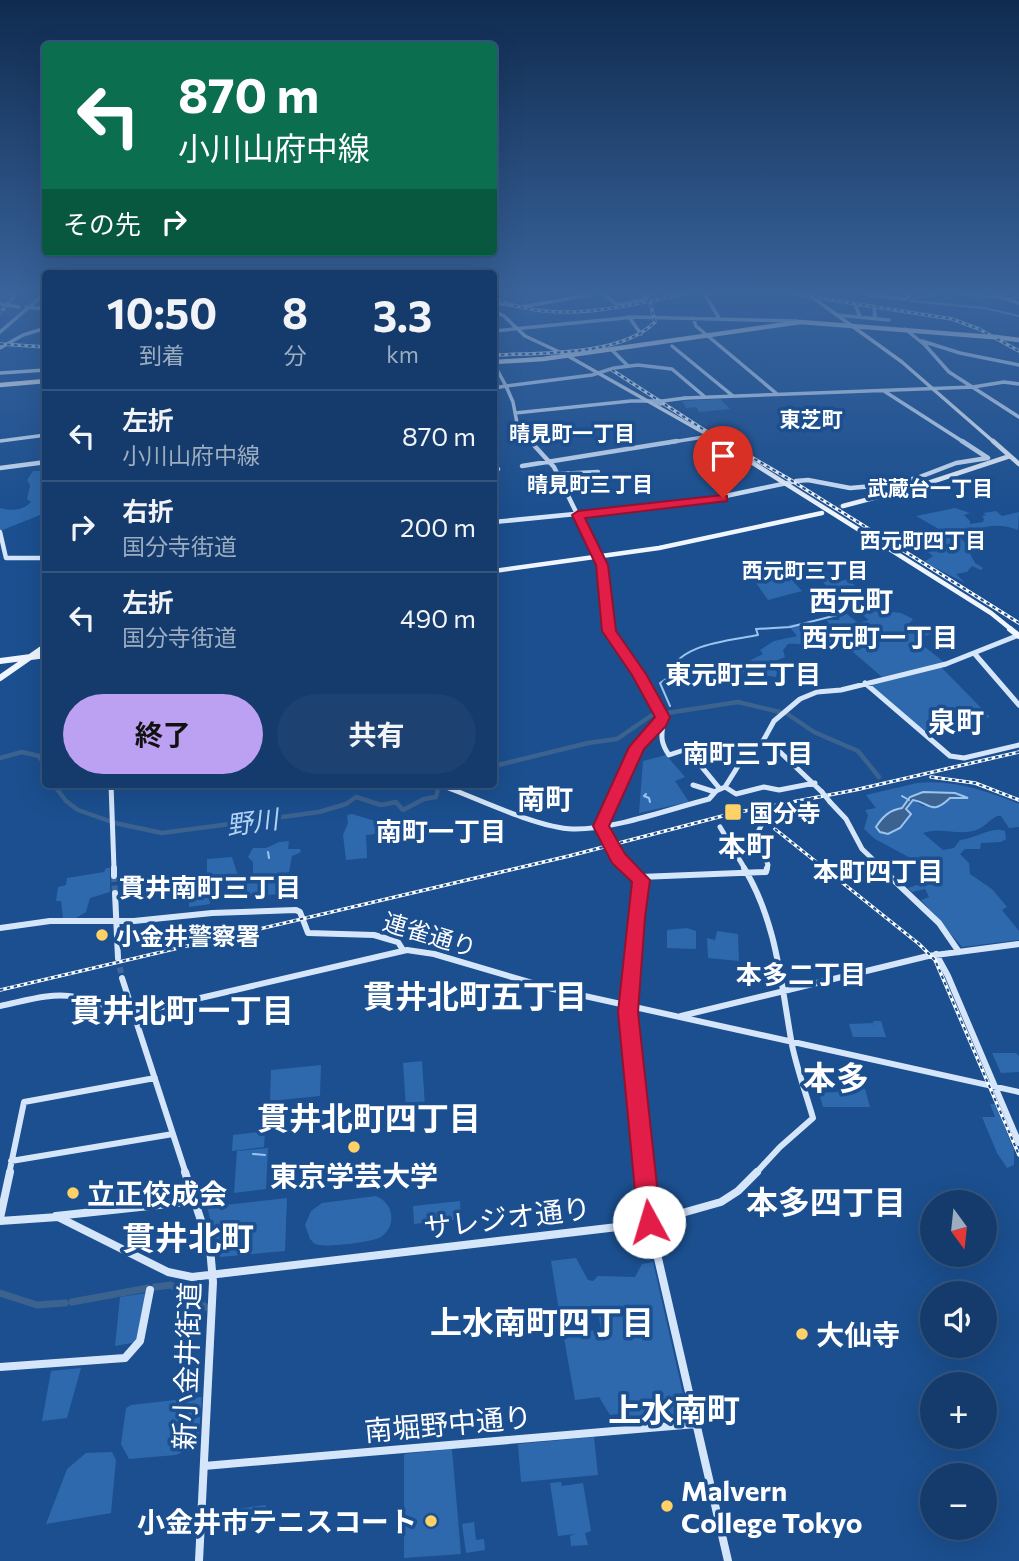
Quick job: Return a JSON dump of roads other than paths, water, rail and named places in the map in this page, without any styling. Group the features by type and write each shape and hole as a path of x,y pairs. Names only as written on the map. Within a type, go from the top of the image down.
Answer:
{"highway":[{"path":"0,385 42,381"}],"main road":[{"path":"590,368 710,436 985,610 1018,635"},
{"path":"909,368 1019,463"},
{"path":"979,428 1009,455"},
{"path":"895,494 941,481 988,460 1009,455"},
{"path":"885,496 845,508 840,506 941,481 1009,455"},
{"path":"844,506 885,496"},
{"path":"598,558 690,543 827,511"},
{"path":"497,570 692,544 774,524"},
{"path":"755,528 766,527"},
{"path":"0,662 42,655"},
{"path":"0,678 26,659 42,655"}],"street":[{"path":"497,388 620,368"},
{"path":"665,368 676,372 705,397"},
{"path":"699,368 733,396"},
{"path":"748,368 777,394"},
{"path":"944,368 1019,417"},
{"path":"497,369 523,431 558,474 602,565 609,631 658,706 663,719 637,747 601,826"},
{"path":"0,373 42,370"},
{"path":"515,414 659,400 661,404 655,402 685,398 971,387 1004,382 1019,384"},
{"path":"884,391 988,460"},
{"path":"0,441 42,436"},
{"path":"522,466 710,436"},
{"path":"497,522 730,497 794,481 808,480 852,488 886,485 915,479 956,463 988,460"},
{"path":"0,468 42,463"},
{"path":"558,474 598,472"},
{"path":"886,485 895,494"},
{"path":"1,533 6,558 42,558"},
{"path":"449,788 552,826 577,829 601,826 709,799 763,741 774,721 797,701 817,692 934,667 1018,635"},
{"path":"974,653 1019,705"},
{"path":"865,683 950,756 964,758 1019,745"},
{"path":"659,724 660,744 669,755 687,749 720,789"},
{"path":"763,741 815,783 846,819 862,849 939,923 959,952"},
{"path":"693,785 736,794 764,787 779,790 815,783"},
{"path":"111,788 114,876"},
{"path":"640,877 748,874 768,869 757,834 762,824"},
{"path":"601,826 618,859 640,877 642,884 636,917 629,1006 649,1222 728,1561"},
{"path":"720,827 748,874 773,933 792,1042"},
{"path":"115,892 118,958"},
{"name":"連雀通り","path":"0,928 50,921 116,921 296,909 300,912 307,933 374,935 398,942 403,950 433,954 531,983 1019,1092"},
{"path":"679,1017 936,954 1019,944"},
{"path":"0,1006 62,996 133,1013 403,950"},
{"path":"936,954 948,976 1019,1143"},
{"name":"新小金井街道","path":"122,978 208,1238 213,1275 199,1561"},
{"name":"サレジオ通り","path":"54,1216 168,1272 192,1277 649,1222 657,1217 713,1206 729,1198 753,1177 783,1143 810,1123 813,1118 811,1107 792,1042"},
{"path":"155,1078 24,1102 0,1220 196,1201"},
{"path":"11,1161 173,1134"},
{"path":"0,1367 125,1358 136,1349 140,1341 150,1290"},
{"name":"南堀野中通り","path":"204,1466 696,1424"}],"waterway":[{"path":"670,706 660,683 669,677 673,666 693,650 758,635 756,629 790,627 845,613"},
{"path":"810,623 818,636"},
{"name":"野川","path":"662,711 667,713 738,702 780,712"},
{"name":"野川","path":"497,765 588,743 617,739 658,711"},
{"name":"野川","path":"786,713 814,732 858,751 879,777"},
{"name":"野川","path":"0,758 22,752 39,756 42,761"},
{"name":"野川","path":"56,788 66,801 78,810 115,823 162,833 319,812 346,804 356,797 381,805 396,802 403,810 424,799 436,797 440,788"},
{"path":"646,794 644,796 649,798 650,802"},
{"name":"野川","path":"902,796 909,800"},
{"path":"268,852 269,858"},
{"path":"253,1154 265,1155"},
{"path":"155,1287 171,1285 206,1307"},
{"path":"72,1302 148,1288"},
{"path":"0,1293 37,1305 65,1303"}],"tunnel":[{"path":"833,509 843,506"},
{"path":"114,876 115,893"},
{"path":"118,958 122,978"}],"railway":[{"path":"612,370 701,428 789,479 1019,623"},
{"path":"0,990 569,856 734,813 855,790 1019,752"},
{"path":"931,777 975,783 1019,800"},
{"path":"775,829 919,944 935,960 1019,1155"}],"place":[{"name":"国分寺","path":"733,812"},
{"name":"小金井警察署","path":"102,935"},
{"name":"東京学芸大学","path":"354,1147"},
{"name":"立正佼成会","path":"73,1193"},
{"name":"大仙寺","path":"802,1334"},
{"name":"Malvern College Tokyo","path":"667,1506"},
{"name":"小金井市テニスコート","path":"431,1521"}],"district":[{"name":"東芝町","path":"811,418"},
{"name":"晴見町一丁目","path":"572,432"},
{"name":"晴見町三丁目","path":"590,483"},
{"name":"武蔵台一丁目","path":"930,487"},
{"name":"西元町四丁目","path":"923,539"},
{"name":"西元町三丁目","path":"805,569"},
{"name":"西元町","path":"851,600"},
{"name":"西元町一丁目","path":"880,636"},
{"name":"東元町三丁目","path":"743,673"},
{"name":"泉町","path":"956,721"},
{"name":"南町三丁目","path":"748,752"},
{"name":"南町","path":"545,798"},
{"name":"南町一丁目","path":"441,830"},
{"name":"本町","path":"746,845"},
{"name":"本町四丁目","path":"878,870"},
{"name":"貫井南町三丁目","path":"210,886"},
{"name":"本多二丁目","path":"801,973"},
{"name":"貫井北町五丁目","path":"475,995"},
{"name":"貫井北町一丁目","path":"182,1009"},
{"name":"本多","path":"836,1076"},
{"name":"貫井北町四丁目","path":"369,1117"},
{"name":"本多四丁目","path":"826,1201"},
{"name":"貫井北町","path":"188,1236"},
{"name":"上水南町四丁目","path":"542,1321"},
{"name":"上水南町","path":"674,1408"}]}
